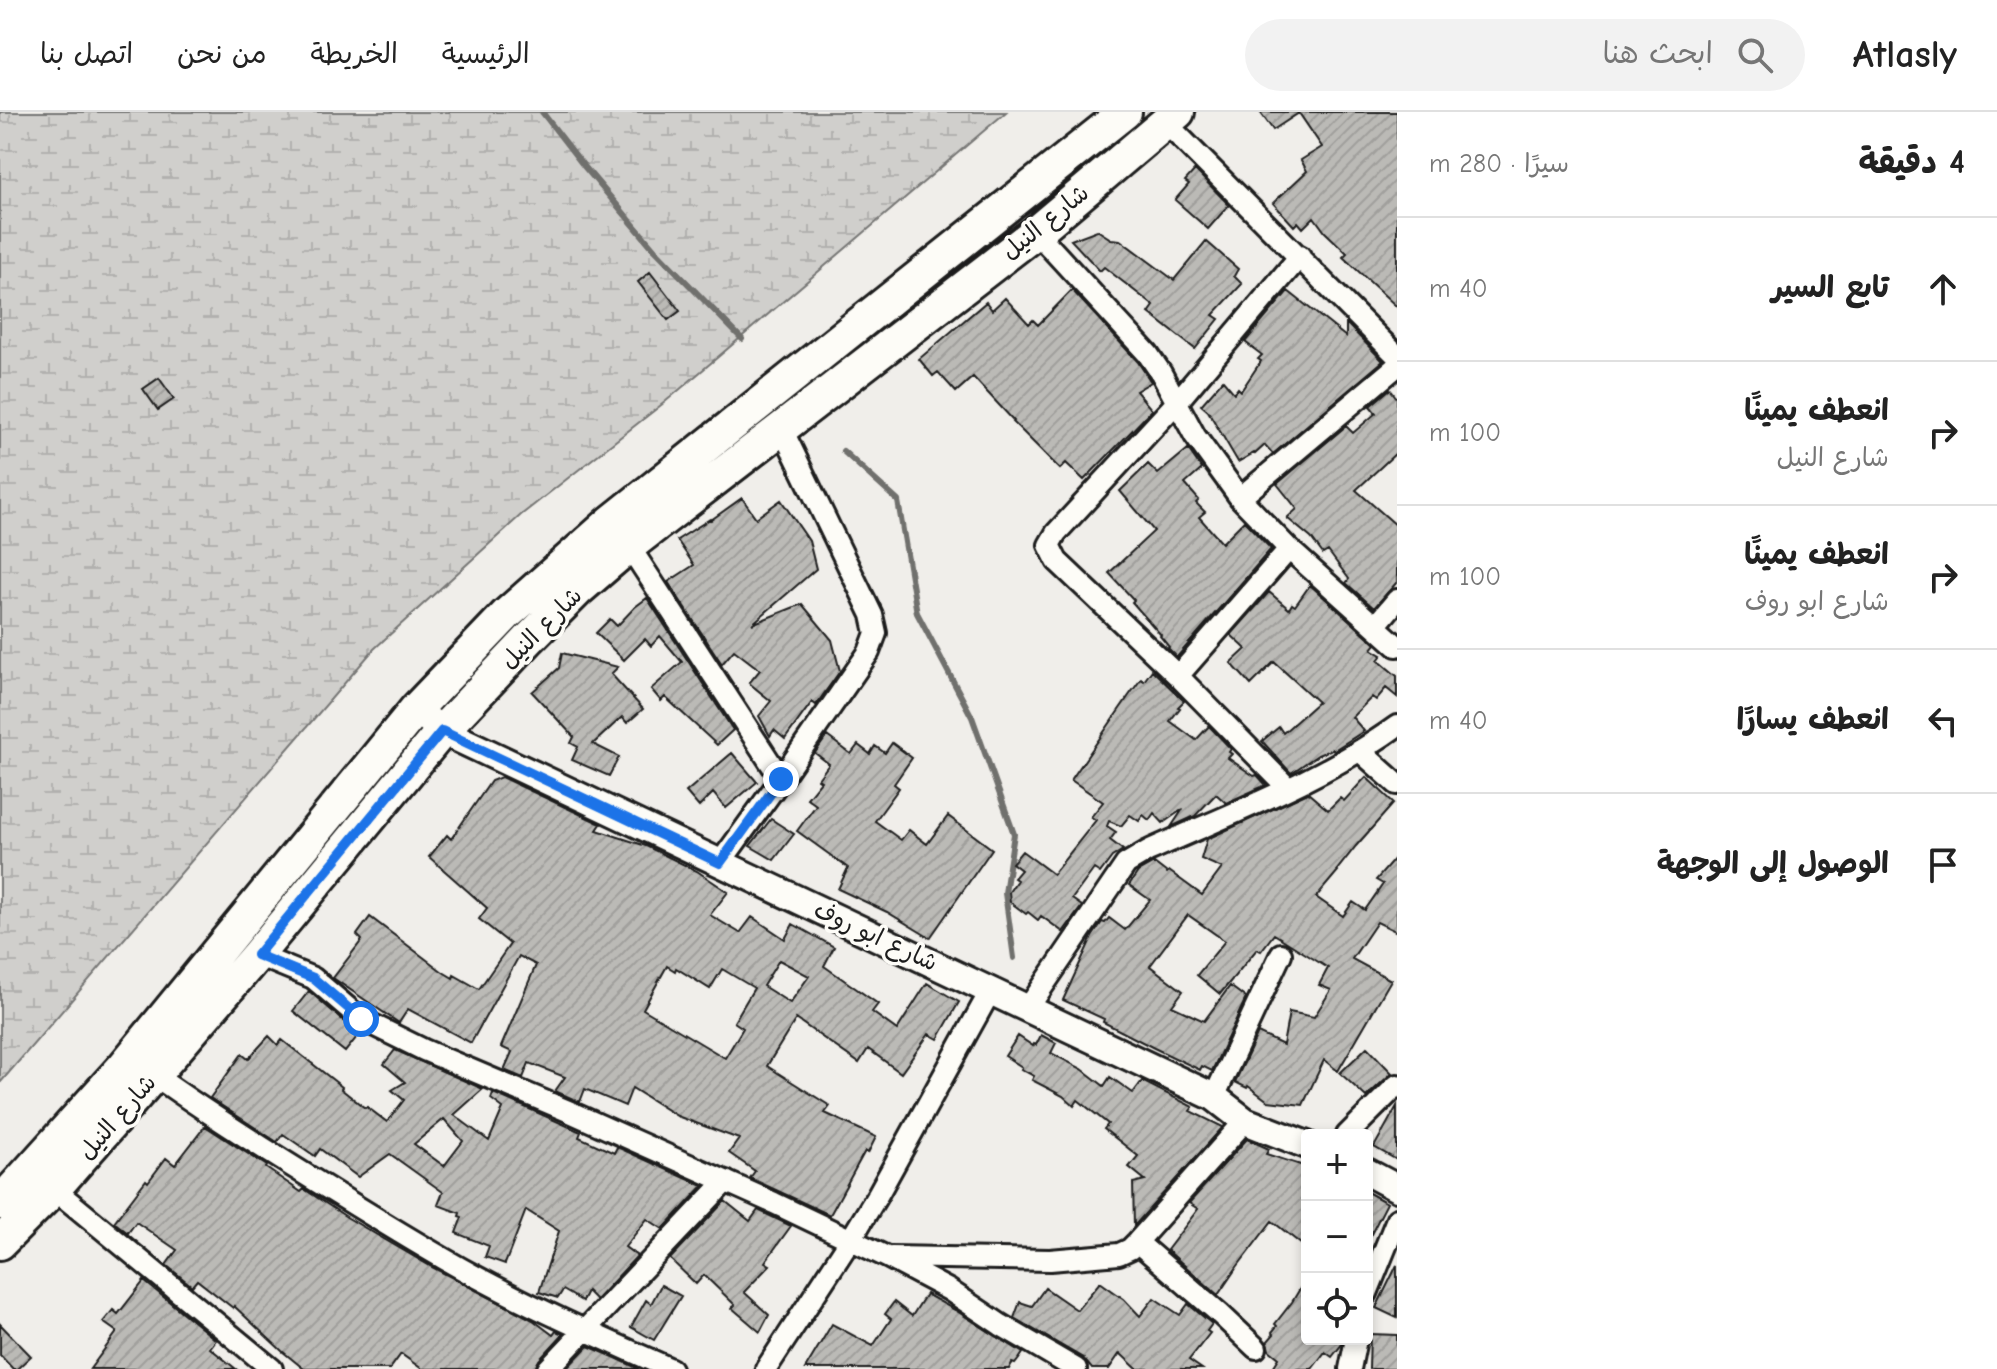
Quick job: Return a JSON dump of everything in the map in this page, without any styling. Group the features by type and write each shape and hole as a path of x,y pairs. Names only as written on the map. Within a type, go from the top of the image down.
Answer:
{"main road":[{"name":"شارع النيل","path":"0,1203 124,1066 416,709 507,614 612,521 1125,112"},
{"name":"شارع النيل","path":"0,1243 54,1189 154,1075 442,731 578,590 781,427 1036,232 1172,117"}],"street":[{"path":"1172,117 1397,356"},
{"path":"1036,232 1148,354 1195,436 1240,498 1289,549 1397,646"},
{"path":"1288,788 1178,676 1057,561 1049,545 1056,533 1177,402 1300,256"},
{"path":"1240,498 1397,366"},
{"path":"720,863 869,652 876,633 872,615 781,427"},
{"path":"629,546 781,779"},
{"path":"1178,676 1289,549"},
{"path":"1375,626 1397,600"},
{"name":"شارع ابو روف","path":"416,709 442,731 1214,1097 1245,1121 1301,1143"},
{"path":"1028,1008 1126,864 1148,851 1288,788 1360,751 1397,726"},
{"path":"1360,751 1397,784"},
{"path":"1214,1097 1281,954"},
{"path":"257,955 313,978 361,1019 424,1050 726,1181 887,1257 949,1290 1076,1369"},
{"path":"766,1369 877,1196 991,990"},
{"path":"154,1075 205,1111 409,1239 583,1330 671,1369"},
{"path":"1353,1129 1397,1085"},
{"path":"887,1257 1050,1260 1119,1254 1137,1242 1245,1121"},
{"path":"1373,1175 1397,1188"},
{"path":"548,1369 726,1181"},
{"path":"54,1189 272,1369"},
{"path":"1373,1278 1397,1219"},
{"path":"1137,1242 1256,1348"},
{"path":"1350,1369 1355,1345"}],"green space":[{"path":"0,112 1006,112 665,402 521,515 374,649 0,1083"}],"building":[{"path":"1260,112 1397,112 1397,307 1343,257 1347,253 1314,217 1303,228 1298,222 1294,226 1273,203 1307,171 1301,160 1322,147 1299,113 1273,130"},
{"path":"1195,170 1229,205 1208,229 1175,200 1189,184 1185,181"},
{"path":"1097,230 1111,239 1120,240 1174,280 1206,241 1238,269 1234,276 1242,284 1213,315 1219,319 1195,349 1149,313 1154,306 1104,267 1100,271 1071,240"},
{"path":"650,272 680,311 668,320 638,282"},
{"path":"1072,290 1138,362 1151,382 1136,391 1152,410 1084,480 1066,463 1060,469 973,377 956,392 938,372 933,376 919,359 986,302 992,310 1005,298 1029,324 1033,320 1038,325"},
{"path":"1288,291 1346,337 1346,323 1383,361 1273,454 1265,445 1238,462 1208,411 1201,405 1223,380 1234,393 1238,388 1241,391 1262,355 1245,342"},
{"path":"159,378 174,399 158,410 143,389"},
{"path":"1390,389 1397,398 1397,452 1356,490 1397,526 1397,582 1374,608 1346,583 1349,579 1328,551 1323,554 1311,538 1287,518 1297,509 1277,484 1346,426 1353,433 1376,413 1370,406"},
{"path":"1188,449 1202,469 1185,484 1205,512 1199,517 1222,543 1244,521 1271,549 1177,657 1132,602 1134,600 1109,573 1154,531 1120,491 1148,464 1158,474"},
{"path":"742,498 756,518 781,500 809,541 816,569 752,624 802,604 832,640 840,671 816,705 812,702 785,739 774,730 770,736 759,716 771,701 749,683 760,670 734,650 722,664 668,582 694,565 677,540"},
{"path":"1310,585 1376,644 1372,649 1382,655 1378,660 1397,676 1397,697 1386,688 1376,700 1372,697 1352,717 1364,731 1291,773 1262,741 1279,727 1283,733 1318,702 1274,662 1251,685 1231,663 1246,649 1231,635 1269,592 1289,609 1292,604 1295,606"},
{"path":"647,598 733,730 717,745 665,697 661,701 651,689 682,662 660,636 651,646 645,639 624,660 596,633 610,619 617,626"},
{"path":"562,653 618,667 611,674 643,709 627,723 622,717 593,744 619,757 609,776 572,760 578,747 571,743 574,737 532,692 559,668"},
{"path":"1152,670 1184,701 1170,721 1196,740 1209,726 1231,749 1229,752 1232,754 1228,758 1257,775 1266,785 1226,803 1216,794 1195,816 1171,827 1183,809 1163,823 1154,813 1149,820 1143,815 1139,821 1130,815 1121,826 1109,821 1107,826 1116,832 1110,840 1123,850 1112,857 1100,873 1094,869 1072,899 1082,906 1063,932 1041,916 1038,920 1010,902 1009,892 1021,870 1012,863 1022,851 1053,874 1096,820 1091,817 1103,802 1071,780 1141,679 1144,681"},
{"path":"827,736 851,754 858,745 870,754 875,746 885,753 892,743 912,758 894,784 899,788 875,821 901,840 909,830 927,844 948,816 992,849 930,938 887,912 838,889 848,868 797,831 816,805 807,798 821,781 818,779 829,764 815,753"},
{"path":"732,753 757,782 726,808 713,793 699,807 686,792"},
{"path":"501,777 601,824 597,830 646,846 697,871 728,892 710,915 740,933 752,917 785,939 793,924 834,947 824,966 878,1004 872,1012 897,1030 927,983 959,1002 938,1039 929,1034 901,1073 868,1049 859,1063 796,1019 767,1066 830,1106 825,1113 876,1137 830,1215 750,1178 755,1171 729,1153 739,1139 677,1116 632,1088 625,1106 585,1089 580,1102 555,1091 565,1077 529,1063 523,1078 504,1070 512,1052 501,1047 536,965 519,956 471,1043 408,1009 399,1023 333,978 362,940 357,935 370,917 443,972 479,989 510,944 479,919 487,908 429,857 447,835 451,839 491,781","holes":["779,960 809,976 790,1003 763,986","667,966 675,971 676,968 710,989 722,969 754,988 734,1022 743,1028 725,1058 643,1009"]},
{"path":"1366,777 1394,803 1316,897 1343,916 1353,902 1365,910 1383,884 1376,880 1397,856 1397,932 1377,922 1352,959 1391,980 1338,1071 1324,1060 1303,1105 1268,1101 1248,1086 1235,1082 1258,1033 1283,1045 1289,1012 1314,1017 1331,990 1319,985 1328,968 1274,934 1261,951 1257,949 1220,994 1197,975 1225,941 1188,915 1150,966 1183,991 1172,1006 1204,1021 1230,986 1246,998 1212,1071 1202,1066 1200,1070 1063,1000 1102,922 1109,918 1125,930 1150,900 1129,885 1138,872 1154,863 1202,895 1222,868 1201,859 1207,839 1308,793 1328,810 1340,798 1344,801"},
{"path":"771,819 794,834 774,860 750,846"},
{"path":"309,991 360,1033 345,1052 293,1011"},
{"path":"1041,1035 1056,1043 1051,1053 1082,1069 1104,1086 1110,1077 1133,1093 1142,1081 1193,1107 1190,1111 1223,1127 1134,1226 1133,1183 1145,1180 1129,1167 1138,1156 1104,1129 1108,1124 1078,1100 1074,1106 1063,1096 1032,1080 1034,1076 1005,1056 1018,1036 1033,1046"},
{"path":"269,1036 278,1045 282,1040 365,1108 387,1122 404,1100 392,1090 405,1082 384,1064 395,1050 483,1089 454,1115 489,1141 503,1108 491,1099 493,1093 581,1132 579,1137 614,1153 617,1147 703,1186 663,1229 647,1219 625,1247 637,1256 596,1300 587,1291 582,1301 563,1290 558,1298 539,1292 559,1231 526,1210 505,1264 485,1257 489,1246 456,1233 462,1217 460,1213 438,1205 443,1192 390,1154 358,1177 320,1149 315,1156 283,1134 277,1142 210,1098 242,1054 248,1059","holes":["444,1119 463,1141 444,1166 414,1144"]},
{"path":"1367,1047 1392,1073 1366,1097 1340,1073"},
{"path":"1397,1106 1397,1160 1374,1147"},
{"path":"205,1126 301,1192 304,1189 432,1267 533,1320 553,1335 556,1331 563,1334 539,1360 535,1369 422,1369 401,1354 390,1369 304,1369 234,1306 197,1280 192,1286 166,1265 177,1250 136,1222 128,1233 114,1222 166,1158 175,1165"},
{"path":"1247,1139 1269,1149 1266,1154 1301,1165 1301,1244 1272,1221 1218,1295 1167,1250 1198,1209 1189,1203"},
{"path":"1373,1195 1387,1203 1373,1230"},
{"path":"725,1201 750,1221 758,1210 791,1226 765,1262 770,1265 744,1292 769,1315 760,1332 732,1308 735,1305 704,1275 696,1284 670,1259"},
{"path":"1397,1265 1397,1318 1376,1308"},
{"path":"144,1281 216,1340 210,1348 236,1369 90,1369 117,1332 103,1322 113,1310 118,1314"},
{"path":"1100,1282 1124,1299 1140,1316 1154,1298 1180,1315 1188,1304 1212,1324 1207,1331 1210,1333 1189,1360 1202,1369 1137,1369 1120,1353 1109,1369 1092,1369 1083,1358 1014,1318 1020,1302 1032,1306 1045,1288 1077,1310"},
{"path":"661,1285 681,1296 654,1340 631,1327 646,1300 651,1304"},
{"path":"1301,1287 1301,1345 1341,1345 1332,1357 1325,1352 1312,1369 1272,1369 1279,1358 1269,1350 1267,1342 1274,1334 1275,1324"},
{"path":"926,1294 1023,1353 1009,1369 805,1369 832,1324 873,1346 891,1319 885,1314 894,1302 912,1316"},
{"path":"0,1324 31,1356 17,1369 13,1369 0,1355"},
{"path":"1373,1334 1397,1335 1397,1369 1369,1369"},
{"path":"588,1346 616,1358 639,1369 566,1369"}],"waterway":[{"path":"542,112 655,250 742,339"},
{"path":"843,451 898,501 917,613 972,717 1014,834 1005,893 1014,958"}],"route":[{"path":"361,1019 313,978 257,955 442,731 720,863 781,779"}]}
